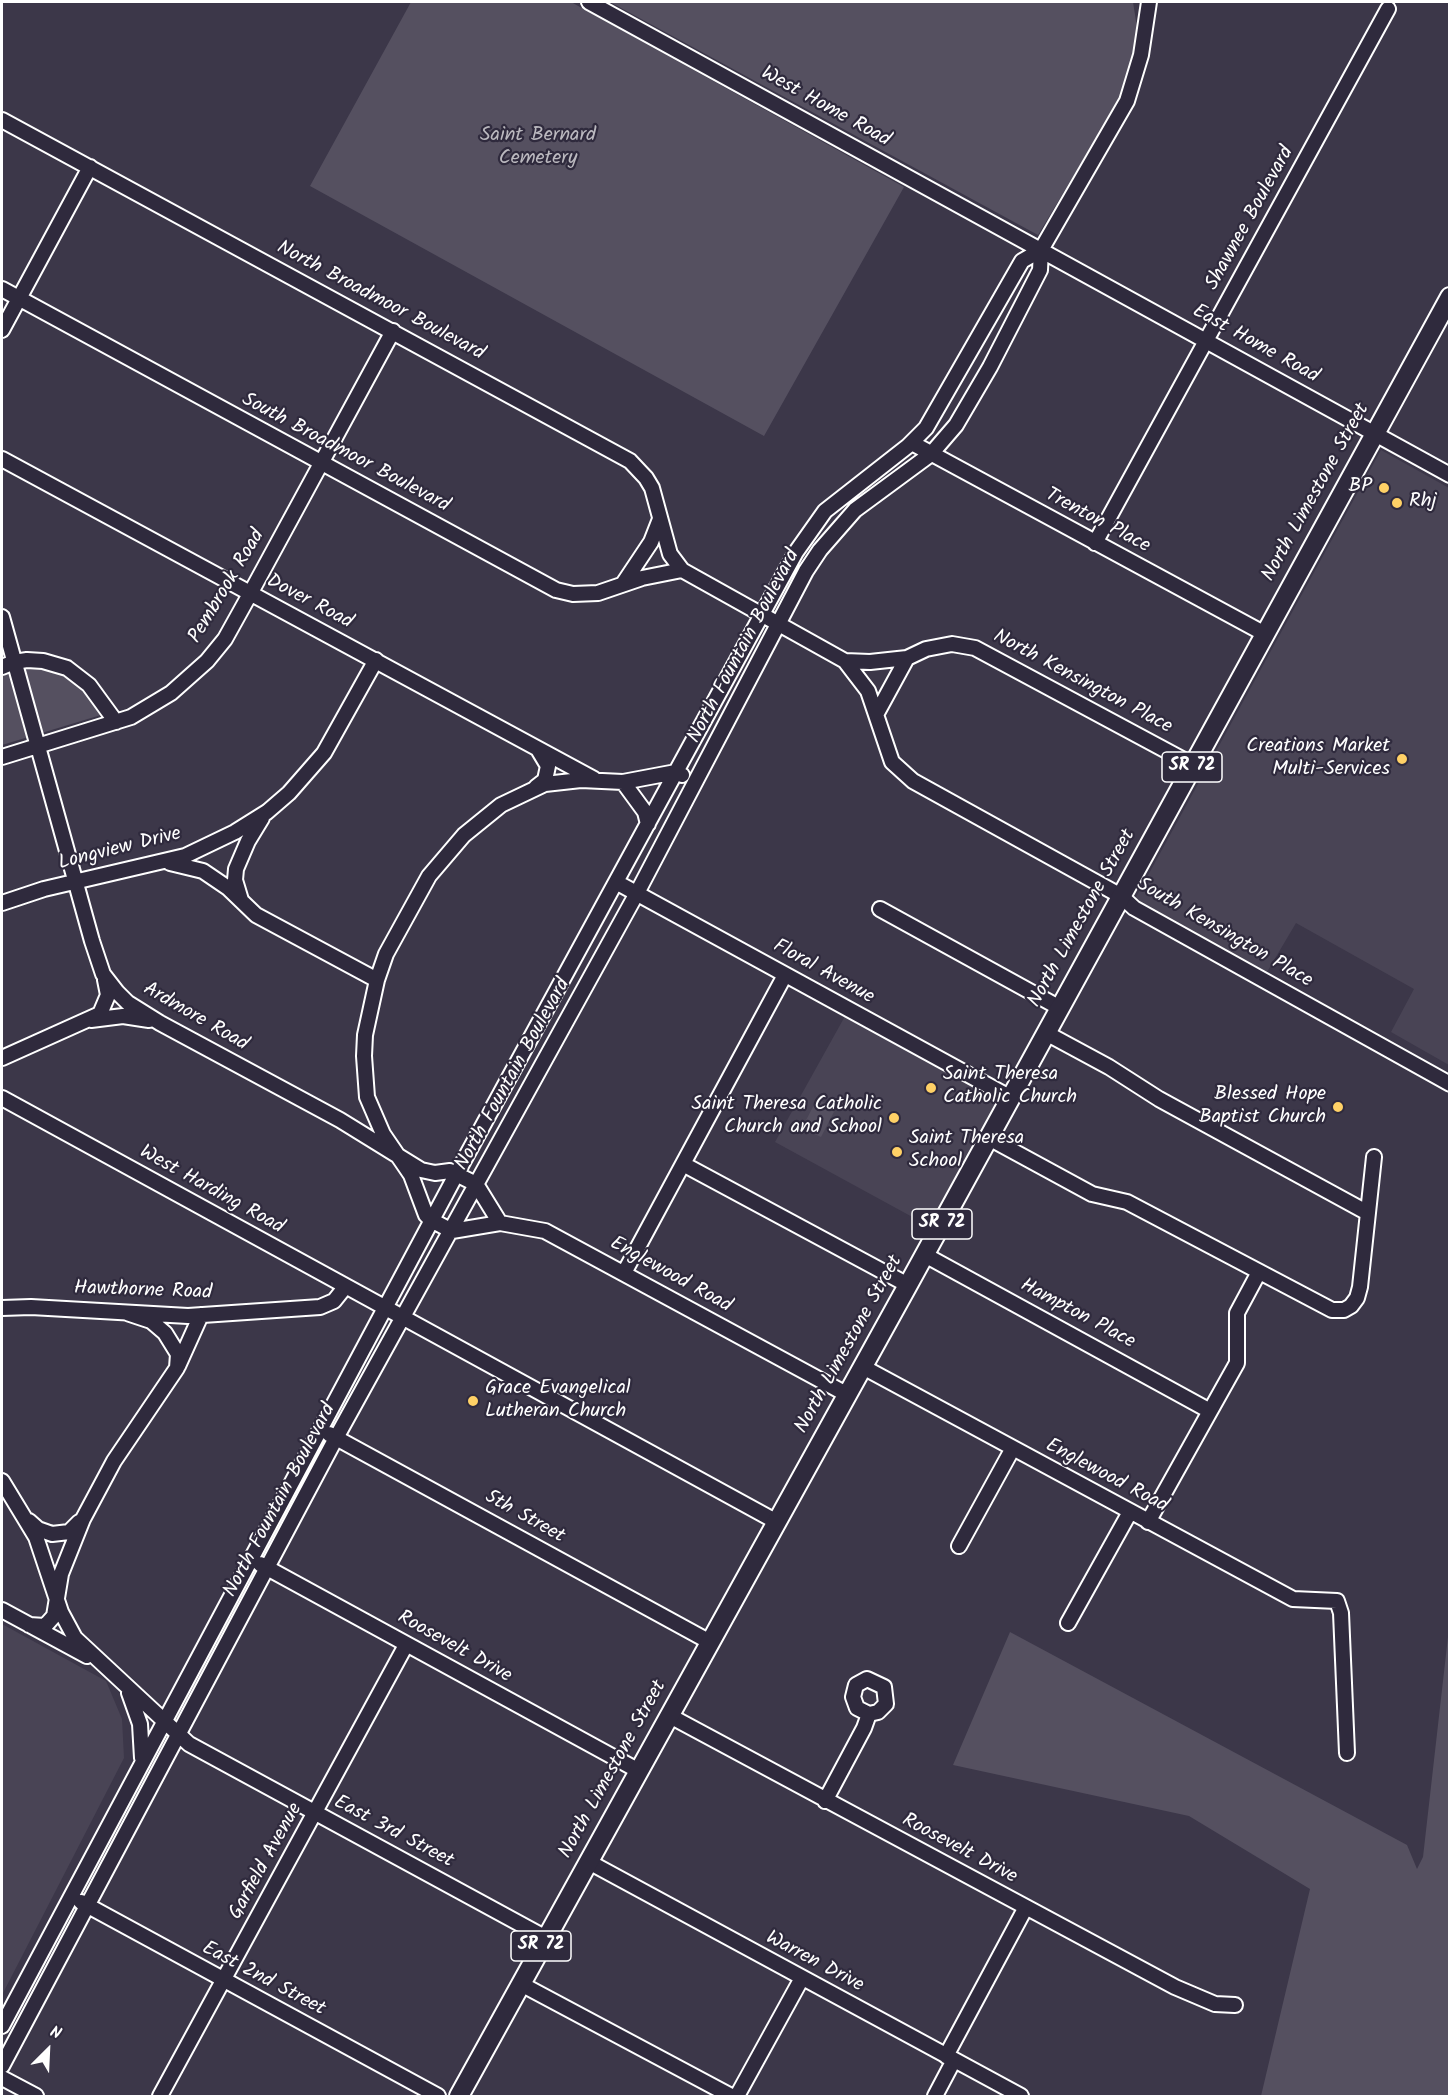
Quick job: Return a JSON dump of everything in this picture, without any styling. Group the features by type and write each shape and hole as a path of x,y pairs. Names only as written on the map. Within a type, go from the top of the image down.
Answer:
{"main road":[{"name":"North Limestone Street","path":"459,2097 908,1286 1449,297"}],"street":[{"name":"West Home Road","path":"589,2 1041,250"},
{"path":"1041,250 1127,101 1141,54 1149,2"},
{"name":"Shawnee Boulevard","path":"1095,543 1388,9"},
{"name":"North Broadmoor Boulevard","path":"2,120 630,461 652,488 670,554 682,570"},
{"path":"2,330 90,167"},
{"name":"East Home Road","path":"1041,250 1449,475"},
{"name":"North Fountain Boulevard","path":"2,2026 384,1307 796,552 825,511 912,443 938,411 1022,261 1041,250"},
{"name":"North Fountain Boulevard","path":"2,2066 336,1438 452,1231 636,893 819,550 855,510 932,454 956,426 990,367 1040,270 1041,250"},
{"name":"South Broadmoor Boulevard","path":"2,289 556,590 586,595 609,591 623,584 682,570"},
{"name":"Pembrook Road","path":"2,757 116,722 154,705 190,678 225,639 393,331"},
{"name":"Trenton Place","path":"912,443 1265,634"},
{"name":"Dover Road","path":"2,459 598,781"},
{"path":"623,584 651,542 660,519"},
{"path":"682,570 845,661"},
{"name":"Ardmore Road","path":"2,617 8,664 38,746 103,974 128,1003 160,1023 340,1120 422,1170 457,1173 476,1184"},
{"name":"North Kensington Place","path":"845,661 870,662 907,658 926,650 952,644 975,648 1193,765"},
{"path":"877,713 907,658"},
{"name":"Longview Drive","path":"2,903 76,881 159,863 209,846 267,812 289,793 324,753 376,660"},
{"path":"8,664 43,661 67,668 89,685 116,722"},
{"name":"South Kensington Place","path":"845,661 868,691 892,762 913,781 1121,896 1134,908 1449,1084"},
{"path":"452,1231 426,1215 420,1195 398,1155 383,1134 367,1096 364,1045 377,980 397,929 415,897 445,856 481,820 501,805 536,787 544,780 548,766 537,749"},
{"path":"536,787 560,782 623,782 676,772 695,781"},
{"path":"623,782 645,812 648,824"},
{"path":"242,902 237,890 236,869 248,841 267,812"},
{"path":"159,863 179,863 203,871 272,924 377,980"},
{"name":"Floral Avenue","path":"616,882 1011,1098"},
{"path":"880,909 1060,1008"},
{"path":"2,1058 89,1021 100,1014 107,1001 103,974"},
{"path":"624,1273 785,975"},
{"path":"89,1021 123,1016 160,1023"},
{"path":"1046,1034 1109,1067 1159,1099 1368,1214"},
{"name":"West Harding Road","path":"2,1098 777,1522"},
{"path":"989,1138 1092,1194 1127,1202 1332,1310 1344,1310 1357,1298 1374,1157"},
{"path":"683,1164 908,1286"},
{"path":"476,1184 500,1223"},
{"name":"Englewood Road","path":"452,1231 500,1223 545,1231 848,1395"},
{"name":"Hampton Place","path":"925,1255 1210,1410"},
{"path":"1149,1522 1237,1364 1237,1313 1259,1272"},
{"name":"Hawthorne Road","path":"2,1308 31,1307 201,1315 320,1307 334,1301 346,1286"},
{"path":"127,1313 151,1321 165,1334 178,1354 177,1368"},
{"path":"29,1625 39,1627 50,1622 56,1611 66,1556 83,1519 114,1461 177,1368 201,1315"},
{"name":"Englewood Road","path":"863,1367 1293,1599 1337,1601 1341,1613 1347,1753"},
{"name":"5th Street","path":"320,1429 710,1642"},
{"path":"959,1546 1013,1448"},
{"name":"East 3rd Street","path":"2,1481 26,1518 49,1572 67,1626 75,1638 127,1688 165,1719 177,1734 189,1744 315,1814 546,1938"},
{"path":"1068,1623 1130,1512"},
{"path":"26,1518 38,1529 52,1534 69,1532 83,1519"},
{"name":"Roosevelt Drive","path":"250,1558 639,1771"},
{"path":"2,1610 103,1665"},
{"name":"Garfield Avenue","path":"160,2097 406,1645"},
{"path":"127,1688 140,1724 144,1748 142,1763"},
{"path":"825,1801 869,1714"},
{"name":"Roosevelt Drive","path":"670,1716 825,1801 1184,1991 1215,2004 1235,2005"},
{"name":"Warren Drive","path":"589,1862 1021,2097"},
{"name":"East 2nd Street","path":"70,1898 438,2097"},
{"path":"935,2097 950,2058 1026,1907"},
{"path":"737,2097 802,1978"},
{"path":"521,1984 731,2097"},
{"path":"2,2078 36,2097"}],"shaded area":[{"path":"1381,450 1449,488 1449,1065 1391,1032 1414,989 1296,923 1267,972 1135,899"},
{"name":"Saint Theresa Catholic Church and School","path":"849,1009 1011,1098 938,1231 775,1142"},
{"path":"2,1624 106,1681 122,1719 124,1758 2,1995"}],"green space":[{"name":"Saint Bernard Cemetery","path":"411,2 571,2 904,187 764,436 310,186"},
{"path":"610,2 1133,2 1138,34 1132,67 1119,100 1038,235"},
{"path":"24,665 49,668 71,679 90,698 101,715 2,745 2,672"},
{"path":"817,1099 836,1108 821,1137 802,1128"},
{"path":"1449,1628 1449,2096 1261,2096 1310,1889 1189,1816 953,1765 1010,1632 1407,1845 1417,1869 1423,1857"}],"place":[{"name":"BP","path":"1384,488"},
{"name":"Rhj","path":"1397,503"},
{"name":"Creations Market Multi-Services","path":"1402,759"},
{"name":"Saint Theresa Catholic Church","path":"931,1088"},
{"name":"Blessed Hope Baptist Church","path":"1338,1107"},
{"name":"Saint Theresa Catholic Church and School","path":"894,1118"},
{"name":"Saint Theresa School","path":"897,1152"},
{"name":"Grace Evangelical Lutheran Church","path":"473,1401"}]}
